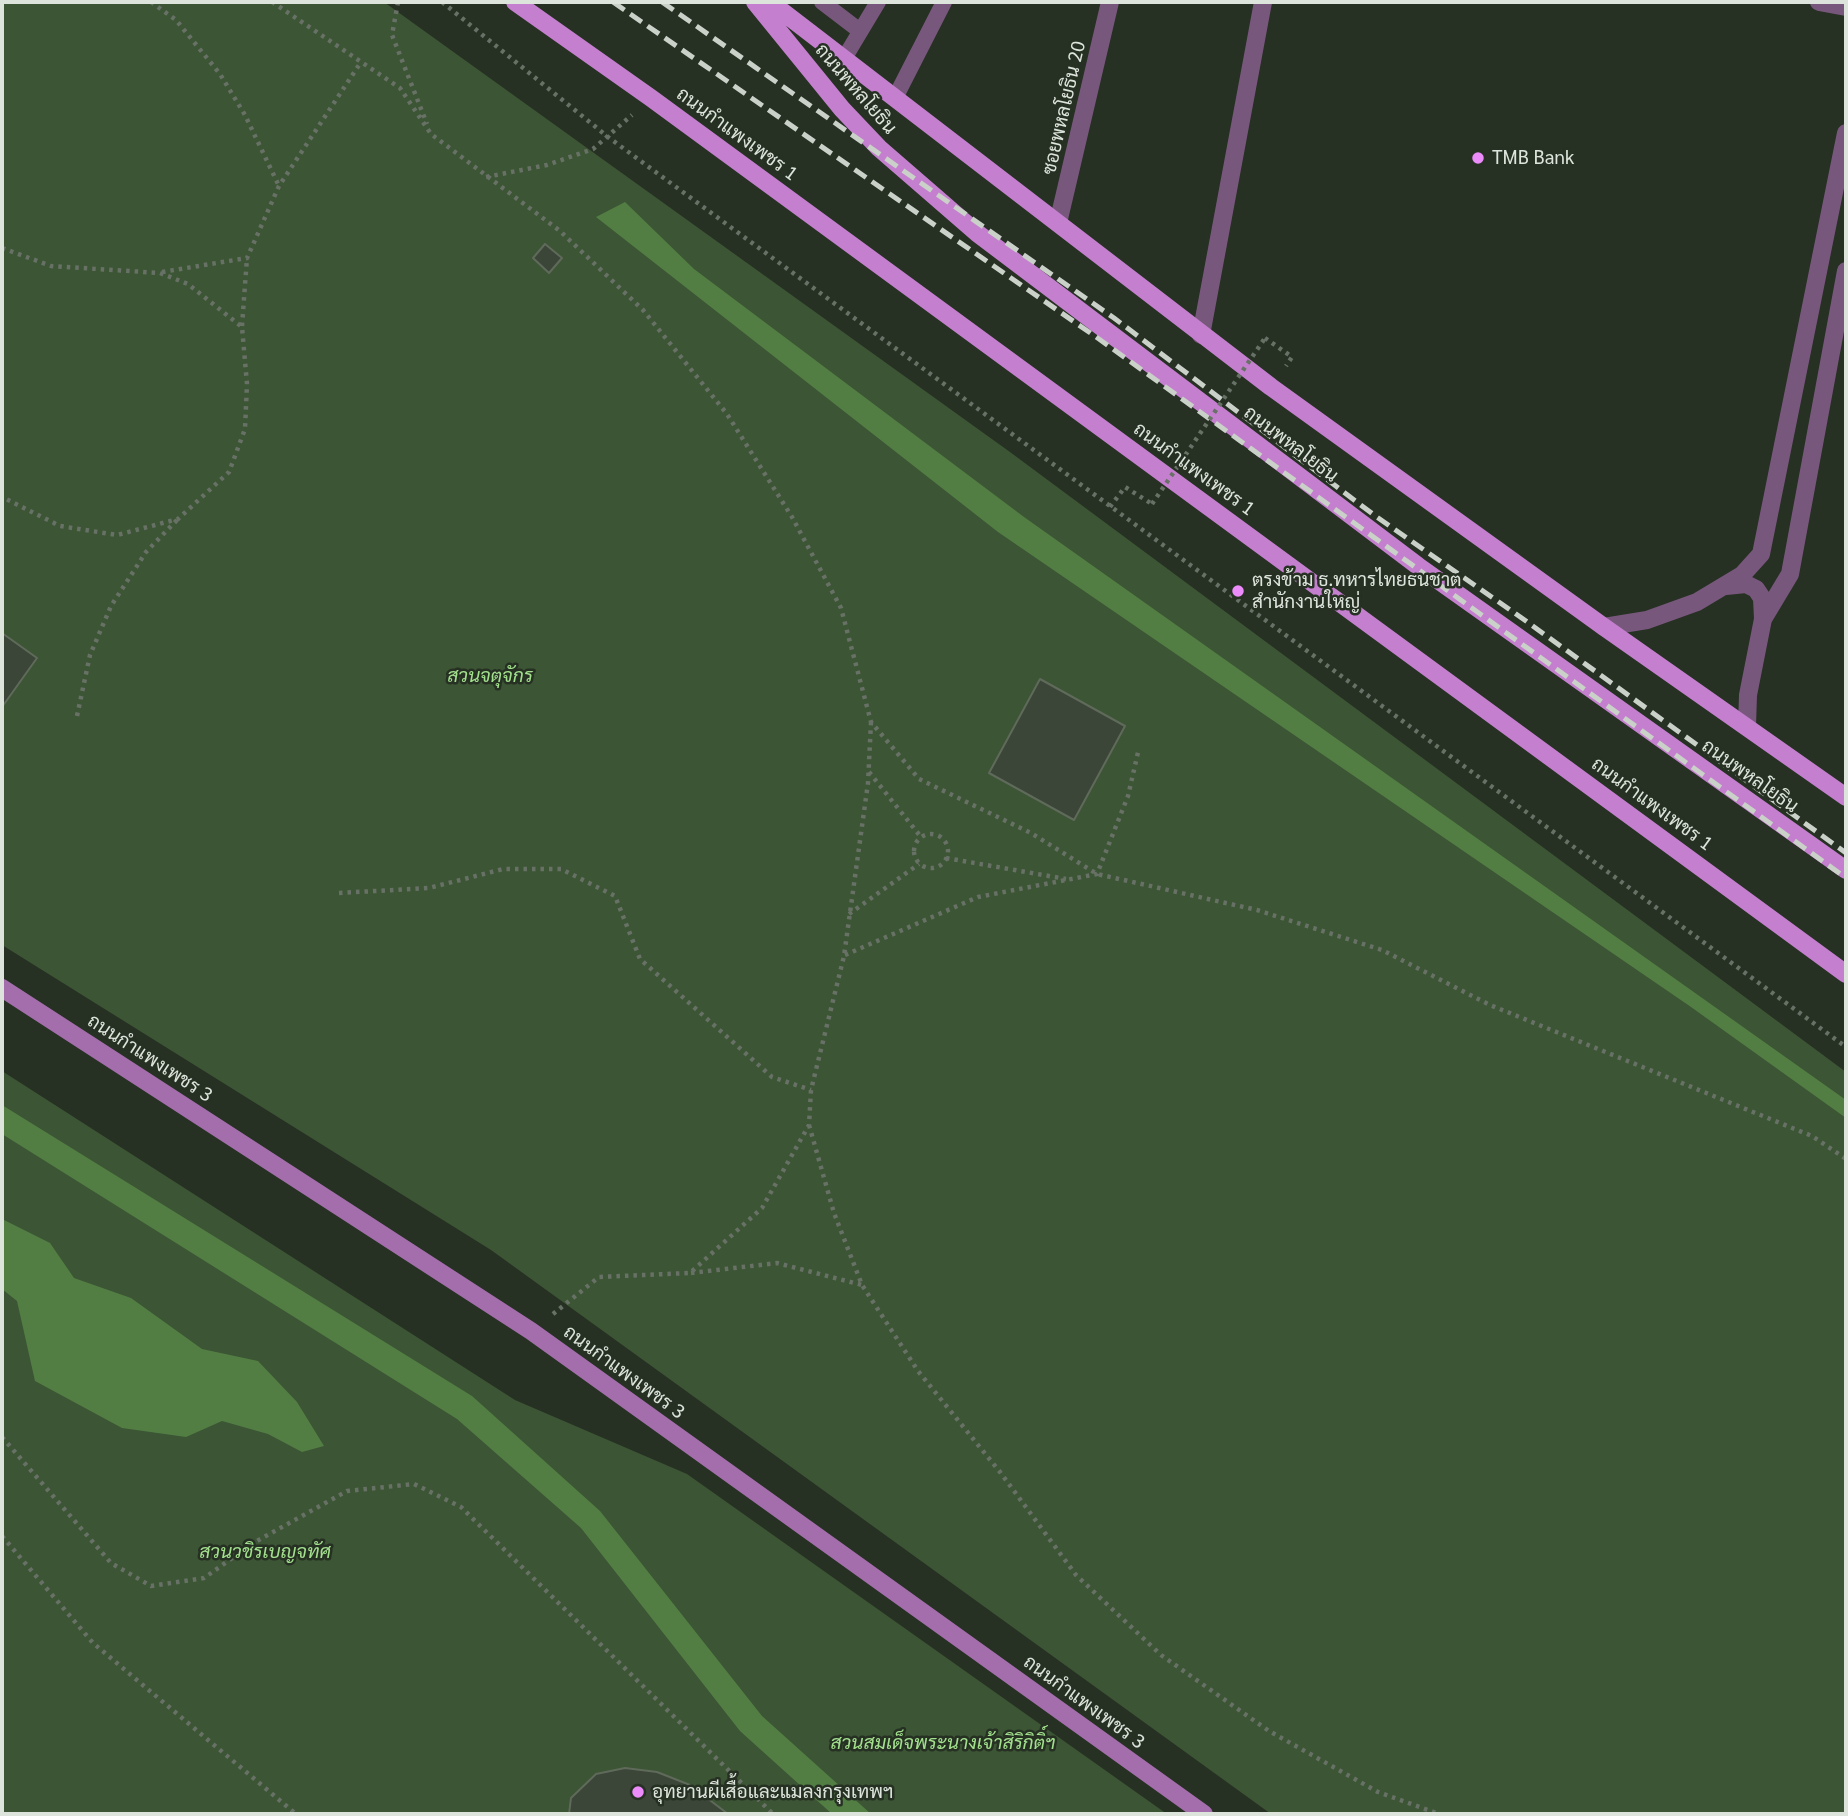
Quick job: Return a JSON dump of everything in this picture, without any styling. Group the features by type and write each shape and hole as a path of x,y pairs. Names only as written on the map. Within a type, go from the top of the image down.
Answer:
{"main road":[{"name":"ถนนกำแพงเพชร 1","path":"515,2 651,98 1846,974"},
{"name":"ถนนพหลโยธิน","path":"755,2 842,109 879,148 977,233 1418,566 1846,870"},
{"name":"ถนนพหลโยธิน","path":"770,2 896,96 1201,335 1604,627 1846,797"}],"street":[{"name":"ซอยพหลโยธิน 20","path":"1058,223 1110,2"},
{"path":"1201,335 1263,2"},
{"path":"1819,2 1846,7"},
{"path":"1604,627 1647,620 1697,602 1742,575 1761,554 1846,133"},
{"path":"1763,619 1790,575 1846,271"},
{"path":"1726,586 1746,584 1756,589 1762,598 1763,619 1748,695 1747,726"},
{"name":"ถนนกำแพงเพชร 3","path":"2,988 531,1331 1204,1814"}],"lane":[{"path":"822,2 860,30"},
{"path":"845,57 878,2"},
{"path":"896,96 944,2"}],"path":[{"path":"151,2 176,20 220,74 245,115 279,186"},
{"path":"272,2 400,88 432,134 485,177 560,231 643,310 727,414 792,517 841,608 872,722 869,771 844,956 811,1090 809,1125 834,1213 862,1285 918,1371 1000,1472 1076,1575 1152,1646 1269,1731 1378,1792 1439,1814"},
{"path":"398,2 392,35 432,134"},
{"path":"442,2 608,137 1846,1047"},
{"path":"77,716 90,655 111,606 146,551 229,472 245,429 247,384 242,327 247,258 279,186 362,62"},
{"path":"485,177 547,165 593,149 651,98"},
{"path":"2,248 51,266 160,273 247,258"},
{"path":"160,273 188,284 242,327"},
{"path":"1110,507 1125,487 1152,504 1265,338 1292,357"},
{"path":"2,497 60,526 117,535 178,519"},
{"path":"872,722 919,779 1031,833 1097,874 1257,910 1382,950 1490,1004 1812,1136 1846,1158"},
{"path":"1097,874 1128,796 1139,748"},
{"path":"869,771 921,837"},
{"path":"932,834 942,838 947,848 946,858 933,868 919,864 914,851 921,837 932,834"},
{"path":"946,858 1071,879"},
{"path":"849,914 919,864"},
{"path":"339,893 429,888 503,869 561,869 615,897 640,959 772,1077 811,1090"},
{"path":"844,956 978,897 1097,874"},
{"path":"690,1273 762,1208 809,1125"},
{"path":"531,1331 599,1277 690,1273 777,1264 862,1285"},
{"path":"2,1437 111,1563 151,1586 204,1578 255,1542 347,1491 414,1485 461,1507 773,1814"},
{"path":"2,1536 93,1643 296,1814"}],"green space":[{"name":"สวนจตุจักร","path":"2,2 384,2 1010,452 1846,1072 1846,1814 1271,1814 491,1250 2,945"},
{"name":"สวนวชิรเบญจทัศ","path":"2,1071 515,1400 687,1474 1167,1814 2,1814"}],"shaded area":[{"path":"625,202 694,269 1024,517 1846,1100 1846,1118 1691,1007 998,532 596,217"},
{"path":"2,1105 472,1396 600,1511 762,1716 871,1814 832,1814 740,1731 581,1528 457,1419 2,1134"},
{"path":"2,1219 50,1243 74,1278 131,1298 202,1349 258,1361 297,1402 324,1446 302,1452 268,1434 222,1421 186,1437 122,1428 35,1381 17,1301 2,1289"}],"building":[{"path":"545,244 562,258 549,273 533,258"},
{"path":"2,633 37,658 2,707"},
{"path":"1040,679 1125,726 1074,820 989,773"},
{"name":"อุทยานผีเสื้อและแมลงกรุงเทพฯ","path":"625,1768 657,1772 690,1785 728,1814 569,1814 571,1798 596,1774"}],"railway":[{"path":"613,2 1099,339 1846,878"},
{"path":"662,2 1114,318 1374,515 1526,621 1846,853"}],"place":[{"name":"TMB Bank","path":"1478,158"},
{"name":"ตรงข้าม ธ.ทหารไทยธนชาต สำนักงานใหญ่","path":"1238,591"},
{"name":"อุทยานผีเสื้อและแมลงกรุงเทพฯ","path":"638,1792"}],"park label":[{"name":"สวนสมเด็จพระนางเจ้าสิริกิติ์ฯ","path":"943,1743"}]}
